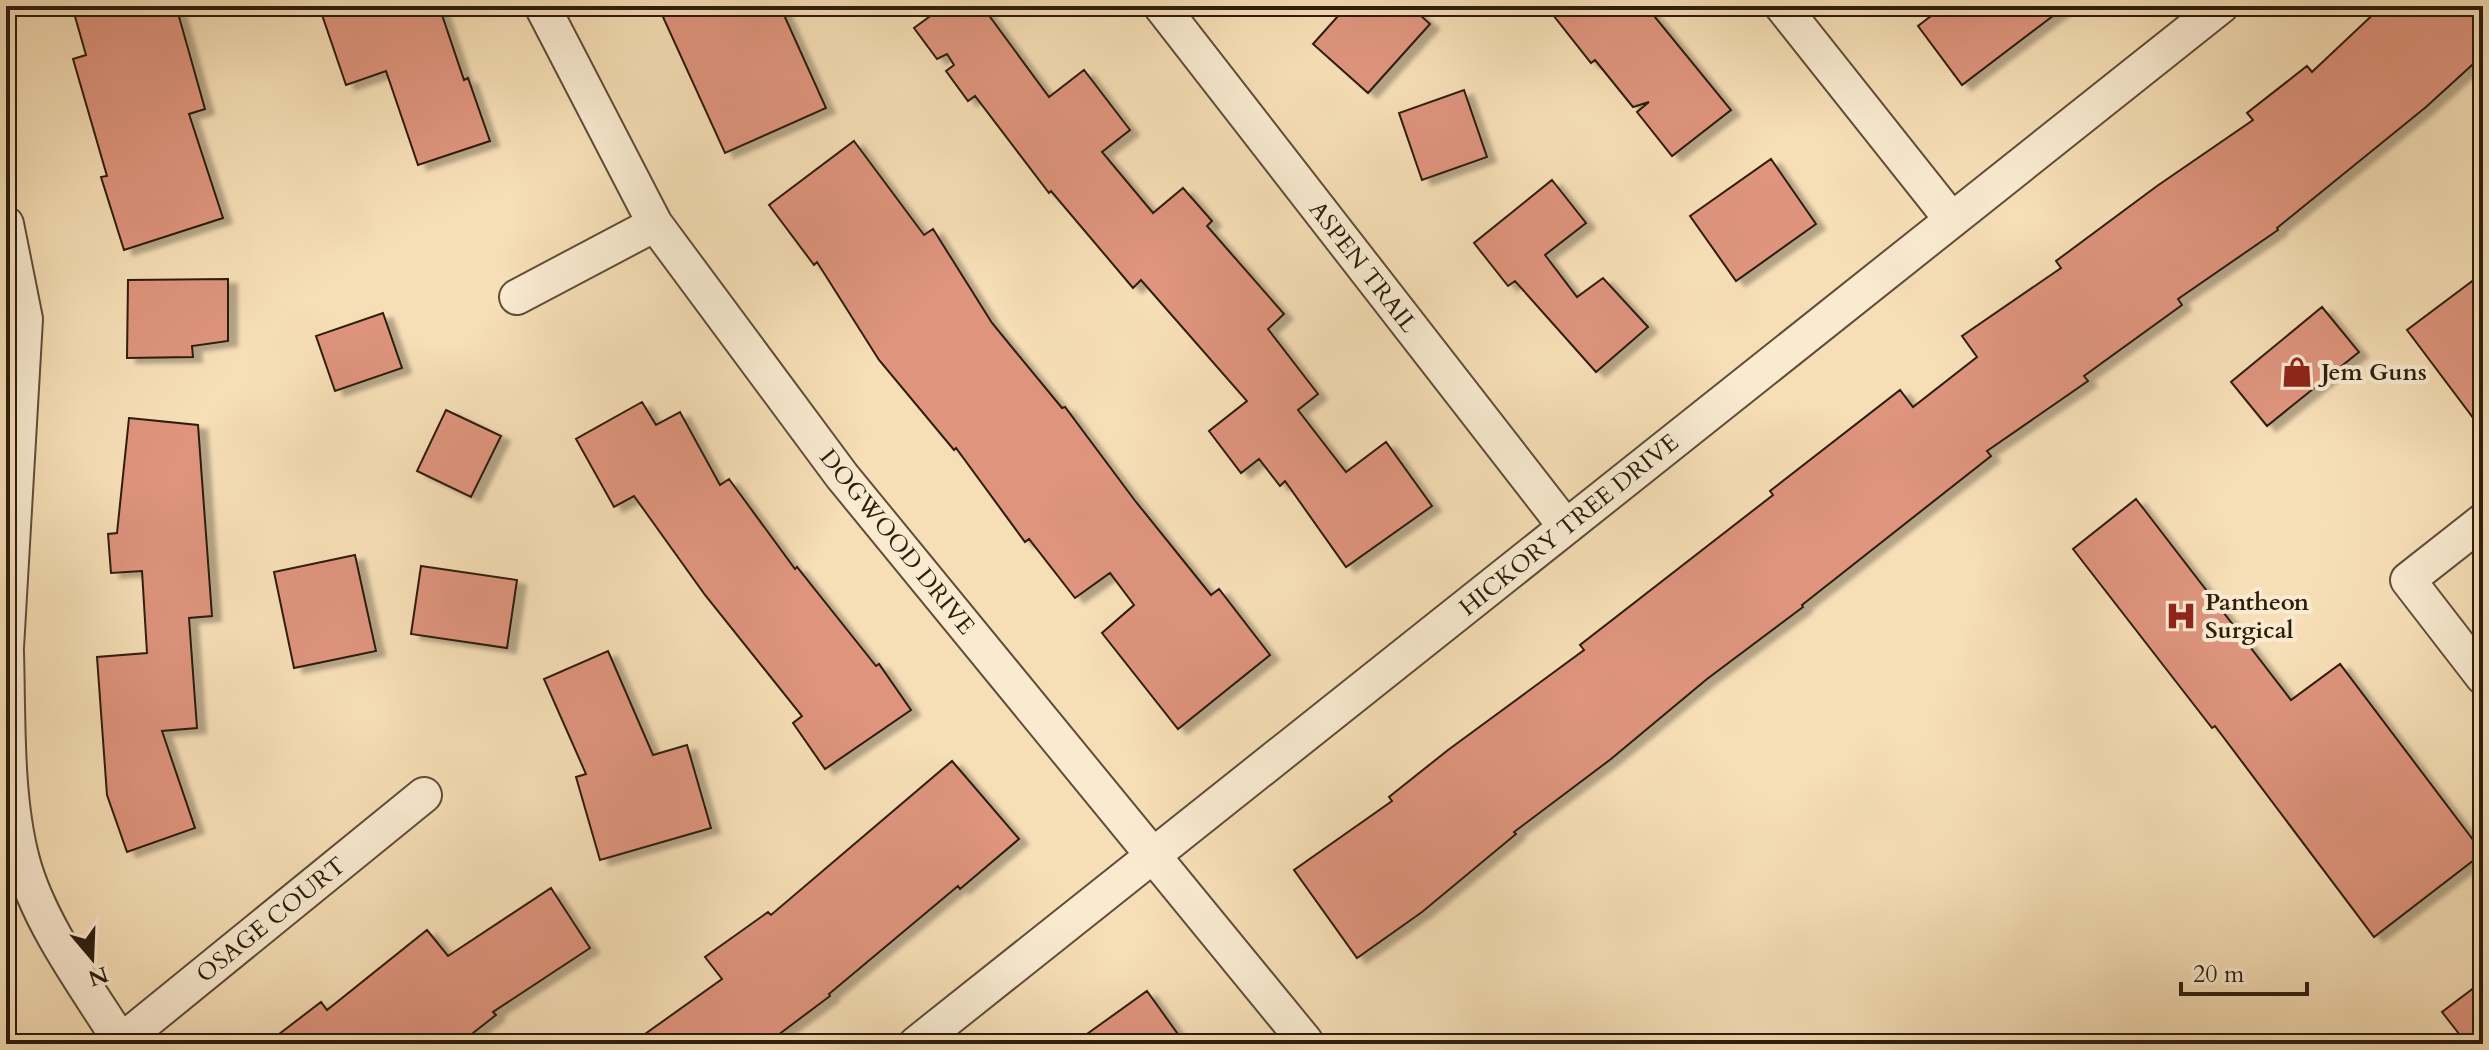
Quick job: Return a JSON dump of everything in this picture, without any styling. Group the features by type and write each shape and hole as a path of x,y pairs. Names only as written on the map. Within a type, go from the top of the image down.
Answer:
{"street":[{"name":"DOGWOOD DRIVE","path":"542,6 655,224 842,476 1305,1041"},
{"name":"ASPEN TRAIL","path":"1161,6 1566,527"},
{"path":"1782,6 1952,220"},
{"name":"HICKORY TREE DRIVE","path":"916,1044 2221,6"},
{"path":"6,224 25,319 6,650 10,787 22,860 53,935 120,1043"},
{"path":"517,297 655,224"},
{"path":"2483,521 2408,580 2483,677"},
{"name":"OSAGE COURT","path":"120,1043 424,795"}],"building":[{"path":"72,6 176,6 205,109 189,114 223,218 124,250 101,177 107,176 73,59 86,55"},
{"path":"319,6 439,6 464,80 468,78 490,141 418,165 386,71 346,85"},
{"path":"658,6 780,6 826,108 725,153"},
{"path":"944,6 982,6 1049,97 1084,70 1130,130 1102,152 1153,213 1183,188 1212,221 1207,226 1284,314 1268,329 1318,394 1298,410 1346,472 1386,442 1432,506 1346,567 1285,481 1280,486 1259,459 1241,473 1209,431 1247,401 1141,280 1133,288 1051,191 1049,193 975,96 968,101 946,71 954,65 947,54 937,59 914,28"},
{"path":"1347,6 1410,6 1430,24 1368,93 1313,44"},
{"path":"1546,6 1646,6 1731,110 1672,156 1637,112 1649,102 1633,107 1595,60 1591,63"},
{"path":"1944,6 2066,6 1962,85 1918,26"},
{"path":"2382,6 2483,6 2483,55 2426,107 2278,230 2178,299 2182,305 2084,376 2088,381 1987,451 1991,456 1803,607 1707,679 1611,759 1514,832 1516,834 1422,912 1357,958 1294,870 1392,801 1389,797 1448,750 1584,650 1580,645 1773,495 1770,491 1900,390 1913,407 1977,357 1962,336 2061,268 2056,261 2253,120 2247,113 2307,66 2312,72"},
{"path":"1464,90 1487,157 1422,180 1399,113"},
{"path":"854,141 924,235 933,229 992,323 1062,408 1065,407 1211,595 1219,589 1270,655 1178,729 1102,633 1134,605 1110,573 1075,598 1029,539 1025,542 956,448 954,450 879,360 817,262 814,265 769,205"},
{"path":"1771,159 1816,224 1736,281 1690,216"},
{"path":"1552,180 1586,223 1545,255 1577,297 1603,278 1648,327 1596,372 1515,281 1508,286 1474,243"},
{"path":"2483,273 2483,431 2407,330"},
{"path":"228,279 228,341 192,346 193,357 127,358 128,280"},
{"path":"2322,307 2359,352 2267,426 2231,382"},
{"path":"383,313 402,368 335,391 316,336"},
{"path":"642,402 656,425 680,412 720,485 729,479 795,569 797,567 876,666 879,664 911,710 825,769 793,723 802,716 705,595 634,496 614,507 576,439"},
{"path":"446,410 501,436 471,497 417,471"},
{"path":"129,418 198,425 212,616 189,618 197,728 162,731 195,828 127,852 107,795 97,657 147,653 142,571 111,573 108,534 117,533"},
{"path":"2136,499 2291,700 2340,664 2483,853 2374,937 2215,726 2212,728 2073,549"},
{"path":"355,555 376,651 294,668 274,572"},
{"path":"421,566 517,580 507,648 411,634"},
{"path":"608,651 653,755 687,745 711,828 600,860 576,777 586,774 544,679"},
{"path":"952,761 1019,839 960,889 958,886 830,996 766,1044 631,1044 722,979 705,957 768,912 771,915"},
{"path":"551,888 590,948 493,1012 496,1015 459,1044 266,1044 321,1002 327,1010 427,930 448,956"},
{"path":"2483,981 2483,1044 2467,1044 2442,1012"},
{"path":"1147,991 1185,1044 1073,1044"}],"place":[{"name":"Jem Guns","path":"2297,372"},
{"name":"Pantheon Surgical","path":"2181,616"}]}
